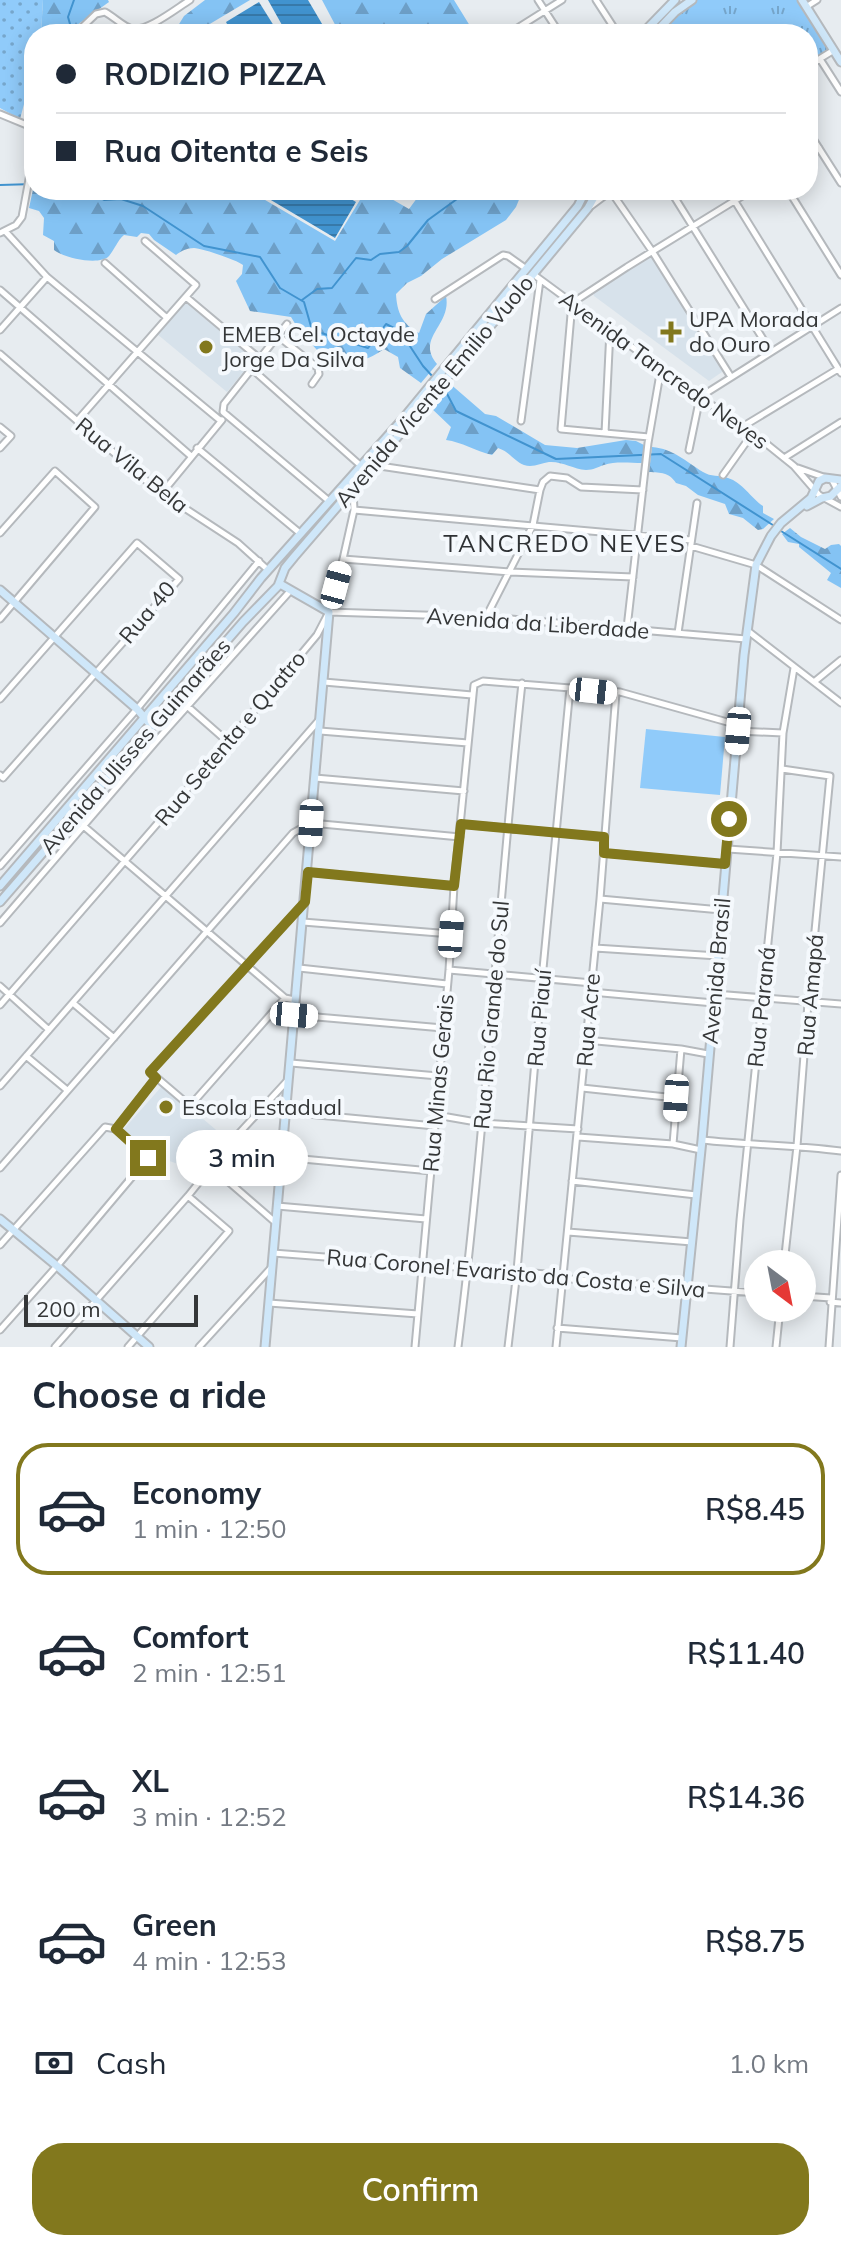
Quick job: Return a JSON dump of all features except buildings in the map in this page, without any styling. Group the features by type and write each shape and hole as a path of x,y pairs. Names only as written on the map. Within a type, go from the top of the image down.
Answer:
{"main road":[{"path":"652,24 675,0"},
{"path":"664,24 692,0"},
{"path":"804,4 817,24"},
{"path":"818,25 841,62"},
{"name":"Avenida Vicente Emilio Vuolo","path":"272,592 294,557 373,465 581,200"},
{"name":"Avenida Vicente Emilio Vuolo","path":"449,369 537,277 592,200"},
{"name":"Avenida Vicente Emilio Vuolo","path":"259,580 360,465 430,392"},
{"path":"827,478 839,485"},
{"name":"Avenida Brasil","path":"681,1347 756,565 781,523 808,501 819,481 827,478"},
{"name":"Avenida Brasil","path":"795,513 833,495 839,485"},
{"path":"265,1347 329,612 291,590 268,570"},
{"path":"259,580 264,588 272,592"},
{"name":"Avenida Ulisses Guimarães","path":"0,886 259,580"},
{"path":"0,590 137,709 151,727"},
{"name":"Avenida Ulisses Guimarães","path":"0,902 272,592"},
{"path":"0,1219 149,1347"}],"street":[{"path":"151,24 190,0"},
{"path":"538,0 553,24"},
{"path":"524,24 562,0"},
{"path":"596,0 612,24"},
{"path":"804,4 817,0"},
{"path":"84,24 96,14 105,12 122,24"},
{"path":"834,50 820,59 841,92"},
{"path":"0,114 24,124"},
{"path":"819,148 841,183"},
{"path":"26,200 22,217 16,225 2,232 47,277 221,421"},
{"path":"588,208 598,200"},
{"path":"618,200 731,377"},
{"path":"676,200 771,352"},
{"path":"649,440 561,429 572,303 738,200"},
{"path":"794,200 841,275"},
{"path":"735,202 840,371 742,427"},
{"path":"77,421 196,285 145,241"},
{"path":"435,299 503,255 525,268"},
{"path":"105,263 167,318"},
{"path":"0,330 47,277"},
{"path":"521,421 537,277"},
{"name":"Avenida Tancredo Neves","path":"537,277 794,466"},
{"path":"0,290 191,456"},
{"path":"186,297 260,359"},
{"path":"689,450 700,397 841,308"},
{"path":"287,324 224,404 223,412 329,501"},
{"path":"605,433 610,330"},
{"path":"278,336 318,368 319,374 312,384"},
{"name":"Rua Vila Bela","path":"0,354 162,493 238,543 268,570"},
{"path":"627,628 646,462 661,368"},
{"path":"252,369 360,465"},
{"path":"162,493 226,414"},
{"path":"784,458 841,422"},
{"path":"0,427 11,436 0,448"},
{"path":"723,475 753,433"},
{"path":"197,448 301,534"},
{"path":"373,465 540,490"},
{"path":"794,466 827,478"},
{"path":"794,466 819,495 841,507"},
{"path":"0,533 55,471 95,507 0,619"},
{"path":"486,617 533,525 540,490 550,476 567,478 581,487 643,490"},
{"path":"839,485 841,497"},
{"name":"Rua Setenta e Quatro","path":"0,1005 317,635 329,612 343,559 354,510 353,488"},
{"path":"678,633 697,503"},
{"path":"354,510 637,535 691,543 756,565 841,620"},
{"name":"Rua 40","path":"54,637 137,543 179,579 96,673"},
{"path":"343,559 510,572 633,577"},
{"path":"0,866 137,709 259,561"},
{"path":"0,923 291,590"},
{"name":"Avenida da Liberdade","path":"329,612 486,617 678,633 747,635"},
{"path":"747,635 841,703"},
{"path":"0,699 54,637"},
{"path":"814,682 841,660"},
{"name":"Rua Paraná","path":"730,1347 777,853 783,733 794,668"},
{"path":"0,775 3,778 96,673"},
{"path":"324,682 472,695 474,685 483,681 620,692 738,728 783,733"},
{"name":"Rua Rio Grande do Sul","path":"458,1347 522,683"},
{"name":"Rua Piauí","path":"508,1347 570,688"},
{"name":"Rua Acre","path":"556,1347 600,899 616,693"},
{"name":"Rua Minas Gerais","path":"415,1347 472,695"},
{"path":"187,706 228,742"},
{"path":"0,1086 320,718"},
{"path":"151,727 159,738"},
{"path":"320,731 468,743"},
{"name":"Rua Amapá","path":"782,769 830,776 786,1250"},
{"path":"315,778 464,791"},
{"path":"66,811 247,967 285,998 296,1000"},
{"path":"0,1168 293,833 311,823 460,837"},
{"path":"461,824 604,837"},
{"path":"727,849 841,857"},
{"path":"604,853 725,864"},
{"path":"308,872 454,886"},
{"path":"600,899 721,910"},
{"path":"285,998 190,1106 150,1072 305,902"},
{"path":"303,922 451,934"},
{"path":"595,948 718,956"},
{"path":"299,968 447,984"},
{"path":"449,970 592,983"},
{"path":"0,986 49,1030"},
{"path":"591,992 841,1004"},
{"path":"73,1003 114,1038"},
{"path":"294,1015 443,1028"},
{"path":"586,1040 708,1054"},
{"path":"673,1144 681,1049"},
{"path":"26,1056 67,1090"},
{"path":"291,1063 438,1076"},
{"path":"116,1129 156,1078"},
{"path":"279,1181 232,1141 289,1080"},
{"path":"582,1088 676,1098"},
{"path":"286,1112 435,1126"},
{"path":"436,1115 482,1123 578,1129"},
{"path":"0,1245 105,1127 116,1129 148,1158 0,1330"},
{"path":"578,1137 673,1144 701,1150"},
{"path":"702,1140 841,1151"},
{"path":"281,1157 431,1171"},
{"path":"55,1347 208,1171 215,1170 276,1223"},
{"path":"829,1347 831,1300 839,1257 841,1175"},
{"path":"572,1181 696,1195"},
{"path":"128,1347 229,1231 188,1196"},
{"path":"277,1206 426,1219"},
{"path":"568,1232 692,1242"},
{"name":"Rua Coronel Evaristo da Costa e Silva","path":"273,1253 744,1292"},
{"path":"199,1347 272,1267"},
{"path":"816,1298 841,1303"},
{"path":"269,1303 418,1314"},
{"path":"776,1347 779,1322"},
{"path":"557,1328 682,1338"}],"shaded area":[{"path":"268,0 308,0 322,24 281,24"},
{"path":"259,2 273,24 227,24"},
{"path":"271,200 353,200 356,202 335,238"},
{"name":"UPA Morada do Ouro","path":"650,257 655,260 723,369 709,381 594,296 593,293"},
{"name":"EMEB Cel. Octayde Jorge Da Silva","path":"185,302 254,359 227,392 157,334"},
{"name":"Escola Estadual","path":"163,1085 228,1140 201,1172 152,1155 123,1130"}],"green space":[{"path":"0,0 43,0 42,24 24,24 24,104 20,119 0,108"},
{"path":"43,0 109,2 78,24 42,24"},
{"path":"205,0 250,0 210,24 179,24 184,16"},
{"path":"322,0 454,0 469,24 335,24"},
{"path":"697,0 797,0 813,24 666,24"},
{"path":"818,32 829,48 818,55"},
{"path":"31,200 265,200 335,241 360,200 393,200 409,209 416,200 519,200 506,220 442,259 396,294 402,317 408,326 419,333 426,314 446,296 444,315 430,346 437,364 421,383 400,368 398,357 384,349 361,360 335,356 317,350 291,317 250,311 236,281 242,274 243,265 227,257 194,248 176,255 149,234 141,233 137,237 124,235 104,259 73,258 54,250 54,241 43,235 44,218 39,211 29,208"},
{"path":"448,382 485,414 496,416 545,445 577,448 636,441 644,445 642,463 613,463 586,470 554,462 527,466 498,448 492,455 446,440 451,427 429,406"},
{"path":"652,447 673,453 706,474 733,480 763,506 763,513 774,519 758,530 743,518 729,514 725,504 698,495 668,475 649,472"},
{"path":"790,528 825,549 831,545 841,546 841,588 827,580 831,573 799,544 788,542 782,534"},
{"path":"646,729 725,737 720,795 640,788"}],"waterway":[{"path":"70,24 68,17 74,0"},
{"path":"0,185 24,184"},
{"path":"124,200 143,206 204,246 260,257 280,288 304,302 312,330 368,348 386,324 400,331 434,378"},
{"path":"302,300 317,289 332,288 356,258 371,260 380,254 399,252 428,220 456,200"},
{"path":"444,388 456,411 556,459 661,454 776,527"},
{"path":"781,531 841,569"}],"place":[{"name":"UPA Morada do Ouro","path":"671,332"},
{"name":"EMEB Cel. Octayde Jorge Da Silva","path":"206,347"},
{"name":"Escola Estadual","path":"166,1107"}],"district":[{"name":"TANCREDO NEVES","path":"565,543"}],"route":[{"path":"148,1158 116,1129 156,1078 150,1072 305,902 308,872 454,886 461,824 604,837 604,853 725,864 729,819"}]}
